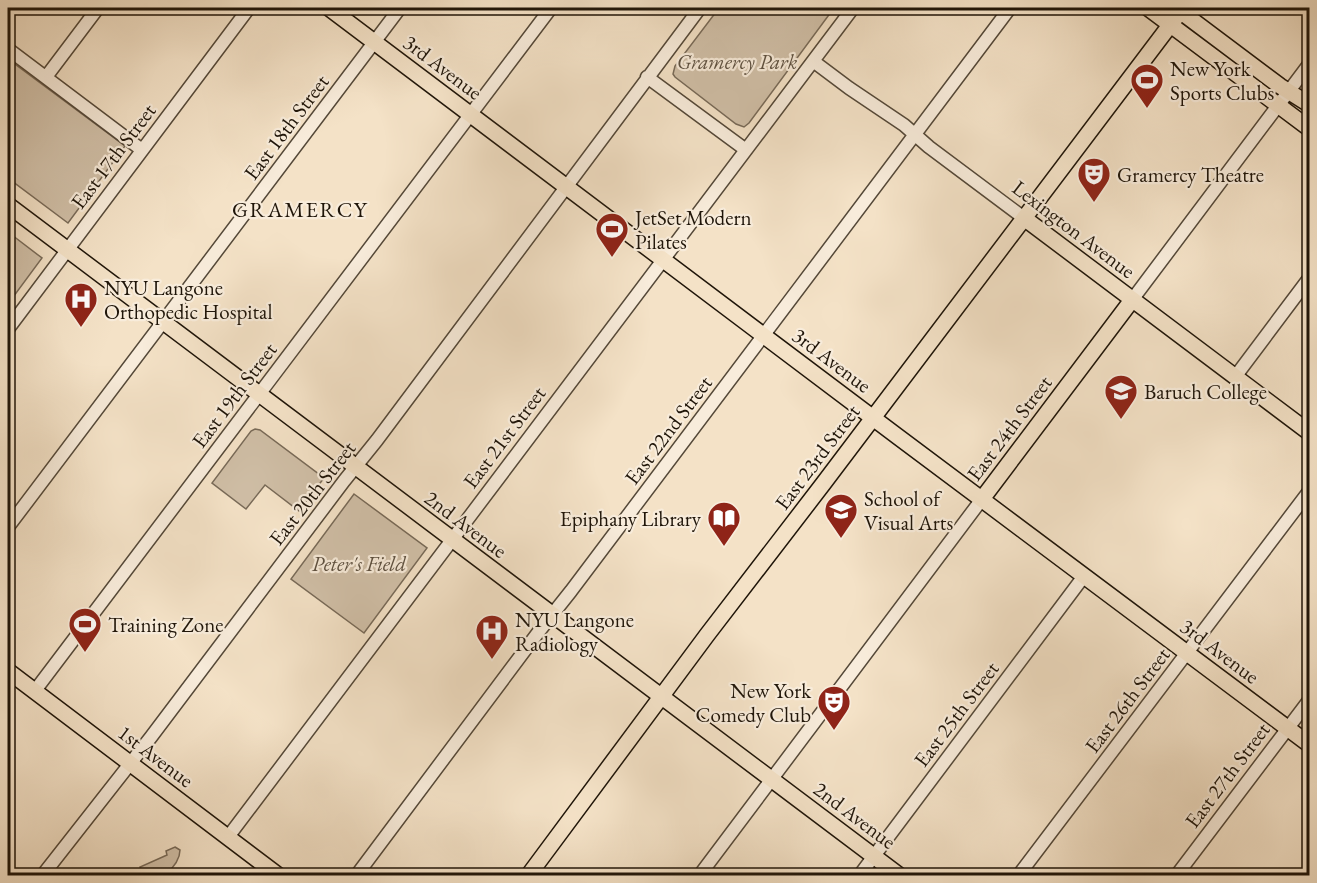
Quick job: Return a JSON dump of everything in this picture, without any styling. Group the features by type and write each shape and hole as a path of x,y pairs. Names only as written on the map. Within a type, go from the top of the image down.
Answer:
{"main road":[{"name":"3rd Avenue","path":"329,8 1310,745"},
{"path":"1148,8 1310,129"},
{"path":"1179,9 1310,105"},
{"name":"East 23rd Street","path":"528,876 1170,24 1179,9"},
{"name":"2nd Avenue","path":"8,205 900,876"},
{"name":"Lexington Avenue","path":"1024,218 1310,433"},
{"name":"East 24th Street","path":"982,499 1132,300"},
{"name":"1st Avenue","path":"8,671 279,876"}],"street":[{"path":"46,77 98,8"},
{"name":"East 17th Street","path":"8,328 249,8"},
{"name":"East 18th Street","path":"8,527 400,8"},
{"name":"East 19th Street","path":"34,692 551,8"},
{"name":"East 20th Street","path":"42,876 152,737 399,412 700,8"},
{"name":"East 21st Street","path":"228,837 853,8"},
{"name":"East 22nd Street","path":"356,876 1010,8"},
{"path":"8,49 142,150"},
{"name":"Lexington Avenue","path":"813,61 903,125 1024,218"},
{"name":"East 24th Street","path":"1132,300 1310,63"},
{"path":"647,77 746,150"},
{"path":"1235,376 1310,277"},
{"name":"East 26th Street","path":"1018,876 1310,490"},
{"name":"East 24th Street","path":"699,876 982,499"},
{"name":"East 25th Street","path":"859,876 1084,576"},
{"name":"East 27th Street","path":"1176,876 1310,699"}],"green space":[{"name":"Gramercy Park","path":"719,8 834,8 744,127 736,124 673,74 675,66"},
{"path":"8,59 125,146 68,223 8,178"},
{"path":"8,232 42,258 8,304"},
{"path":"260,430 324,478 299,511 265,485 246,509 212,483 251,431"},
{"name":"Peter's Field","path":"354,494 427,548 364,633 291,579"},
{"path":"175,847 180,850 179,857 165,875 136,875 135,873 142,870 140,867 167,855 166,851"}],"place":[{"name":"New York Sports Clubs","path":"1147,109"},
{"name":"Gramercy Theatre","path":"1094,203"},
{"name":"JetSet Modern Pilates","path":"612,258"},
{"name":"NYU Langone Orthopedic Hospital","path":"81,328"},
{"name":"Baruch College","path":"1121,420"},
{"name":"School of Visual Arts","path":"841,539"},
{"name":"Epiphany Library","path":"724,547"},
{"name":"Training Zone","path":"85,653"},
{"name":"NYU Langone Radiology","path":"492,660"},
{"name":"New York Comedy Club","path":"834,731"}],"district":[{"name":"GRAMERCY","path":"300,209"}]}
